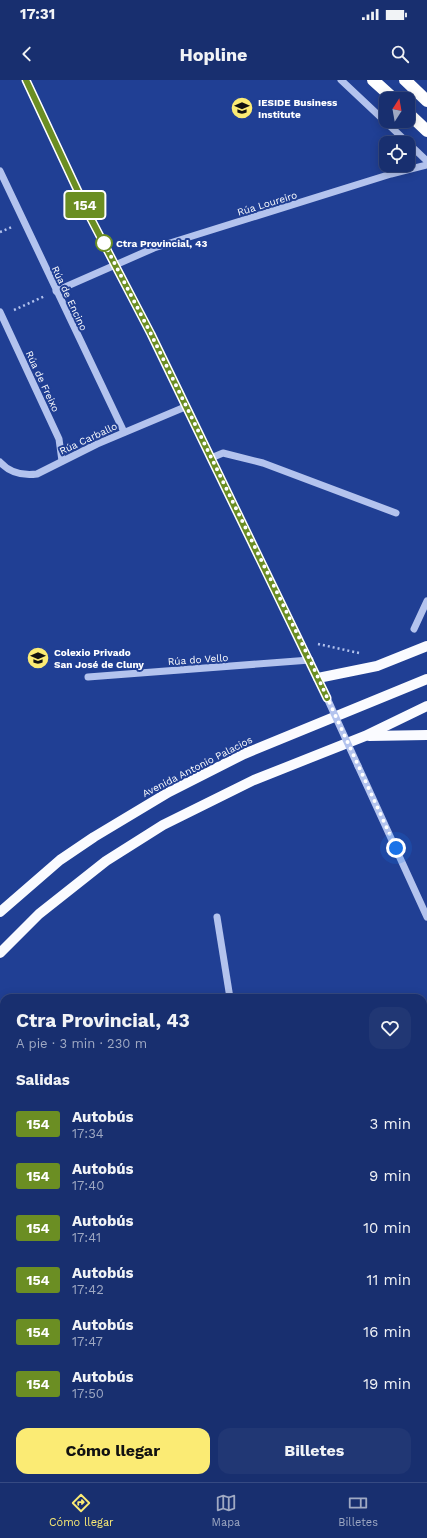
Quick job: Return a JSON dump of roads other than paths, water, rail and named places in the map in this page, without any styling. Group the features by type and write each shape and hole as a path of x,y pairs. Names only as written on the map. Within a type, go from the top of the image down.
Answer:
{"highway":[{"path":"373,80 386,92"},
{"path":"405,80 427,101"},
{"path":"415,120 427,131"}],"main road":[{"path":"318,678 376,666 427,646"},
{"name":"Avenida Antonio Palacios","path":"0,912 60,860 94,837 169,792 244,754 427,679"},
{"path":"0,953 39,914 106,861 163,825 254,780 365,736 427,706"},
{"path":"365,736 427,735"}],"street":[{"path":"26,80 90,217 151,334 310,660 427,917"},
{"path":"341,80 401,136"},
{"path":"415,150 427,161"},
{"name":"Rúa Loureiro","path":"56,291 154,248 391,174 427,165"},
{"name":"Rúa de Encino","path":"0,171 124,432"},
{"name":"Rúa de Freixo","path":"0,312 59,439 62,461"},
{"name":"Rúa Carballo","path":"0,462 11,471 29,475 38,474 124,432 186,407"},
{"path":"211,458 223,453 262,463 396,513"},
{"path":"414,629 427,601"},
{"name":"Rúa do Vello","path":"88,677 310,660"},
{"path":"217,917 229,994"}],"place":[{"name":"IESIDE Business Institute","path":"242,108"},
{"name":"Ctra Provincial, 43","path":"104,243"},
{"name":"Colexio Privado San José de Cluny","path":"38,658"}]}
